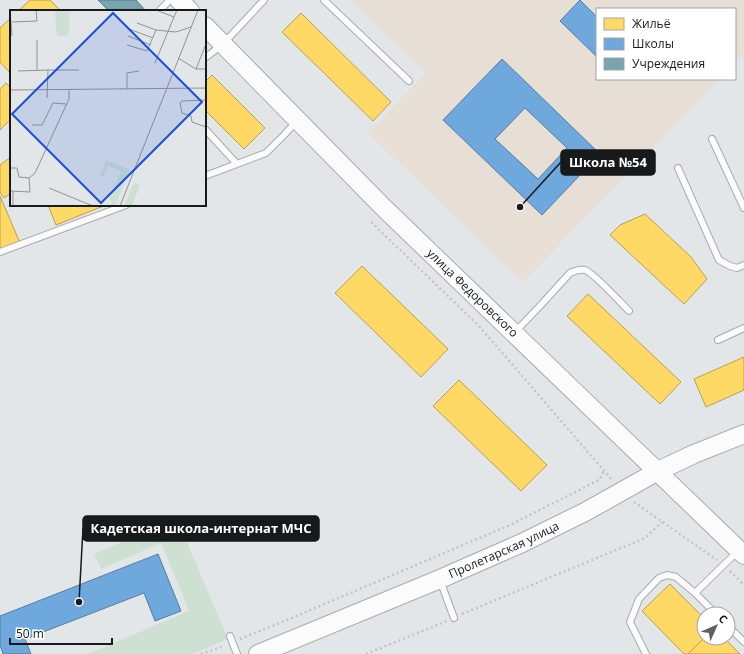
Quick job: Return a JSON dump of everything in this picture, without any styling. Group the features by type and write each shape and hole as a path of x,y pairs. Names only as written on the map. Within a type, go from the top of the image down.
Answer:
{"street":[{"path":"179,0 189,10"},
{"name":"улица Федоровского","path":"206,27 379,202 741,552"},
{"name":"Пролетарская улица","path":"258,654 440,579 522,543 585,512 658,471 694,454 744,434"}],"lane":[{"path":"160,10 170,0"},
{"path":"206,57 223,44 264,0"},
{"path":"324,0 409,81"},
{"path":"206,176 266,153 298,119"},
{"path":"206,130 237,164"},
{"path":"712,139 744,208"},
{"path":"678,168 719,260 737,268 744,266"},
{"path":"0,252 123,206"},
{"path":"514,333 570,273 576,271 585,270 596,278 629,311"},
{"path":"718,340 744,328"},
{"path":"695,593 724,565 741,552"},
{"path":"646,654 630,622 639,599 659,578 667,575 676,577 708,606"},
{"path":"440,579 454,618"},
{"path":"736,634 744,642"},
{"path":"230,636 237,654"}],"path":[{"path":"371,222 480,326 604,471 635,504 724,565 744,585"},
{"path":"201,654 286,620 510,525 599,480 604,471"},
{"path":"366,654 645,538 662,522"}],"shaded area":[{"path":"351,0 744,0 744,53 736,61 736,8 596,8 596,80 718,80 523,282 368,133 426,73"}],"green space":[{"path":"177,519 228,639 192,654 88,654 189,611 161,543 101,569 94,554"}],"building: Жильё":[{"path":"30,0 50,0 59,9 58,10 19,10"},
{"path":"301,13 391,102 373,121 282,32"},
{"path":"10,19 10,73 0,62 0,28"},
{"path":"212,75 265,128 244,149 206,111 206,81"},
{"path":"6,83 10,87 10,120 0,130 0,89"},
{"path":"10,158 10,194 4,198 0,192 0,165"},
{"path":"0,196 20,243 0,252"},
{"path":"48,206 104,206 56,225"},
{"path":"645,214 691,257 707,279 684,304 610,235 620,225"},
{"path":"362,266 448,349 421,377 335,293"},
{"path":"588,294 681,382 660,404 567,316"},
{"path":"744,357 744,390 706,407 694,379"},
{"path":"459,380 547,465 521,491 433,406"},
{"path":"670,584 696,610 696,646 688,654 684,654 642,611"},
{"path":"696,646 732,646 740,654 688,654"}],"building: Школы":[{"path":"580,0 596,16 596,56 560,21"},
{"path":"502,59 600,154 542,215 443,120","holes":["525,108 567,148 538,179 495,139"]},
{"path":"158,554 181,611 155,621 144,593 25,639 31,654 3,654 0,645 0,616"}],"building: Учреждения":[{"path":"98,0 136,0 145,10 108,10"}],"place":[{"name":"Школа №54","path":"520,207"},
{"name":"Кадетская школа-интернат МЧС","path":"79,602"}]}
